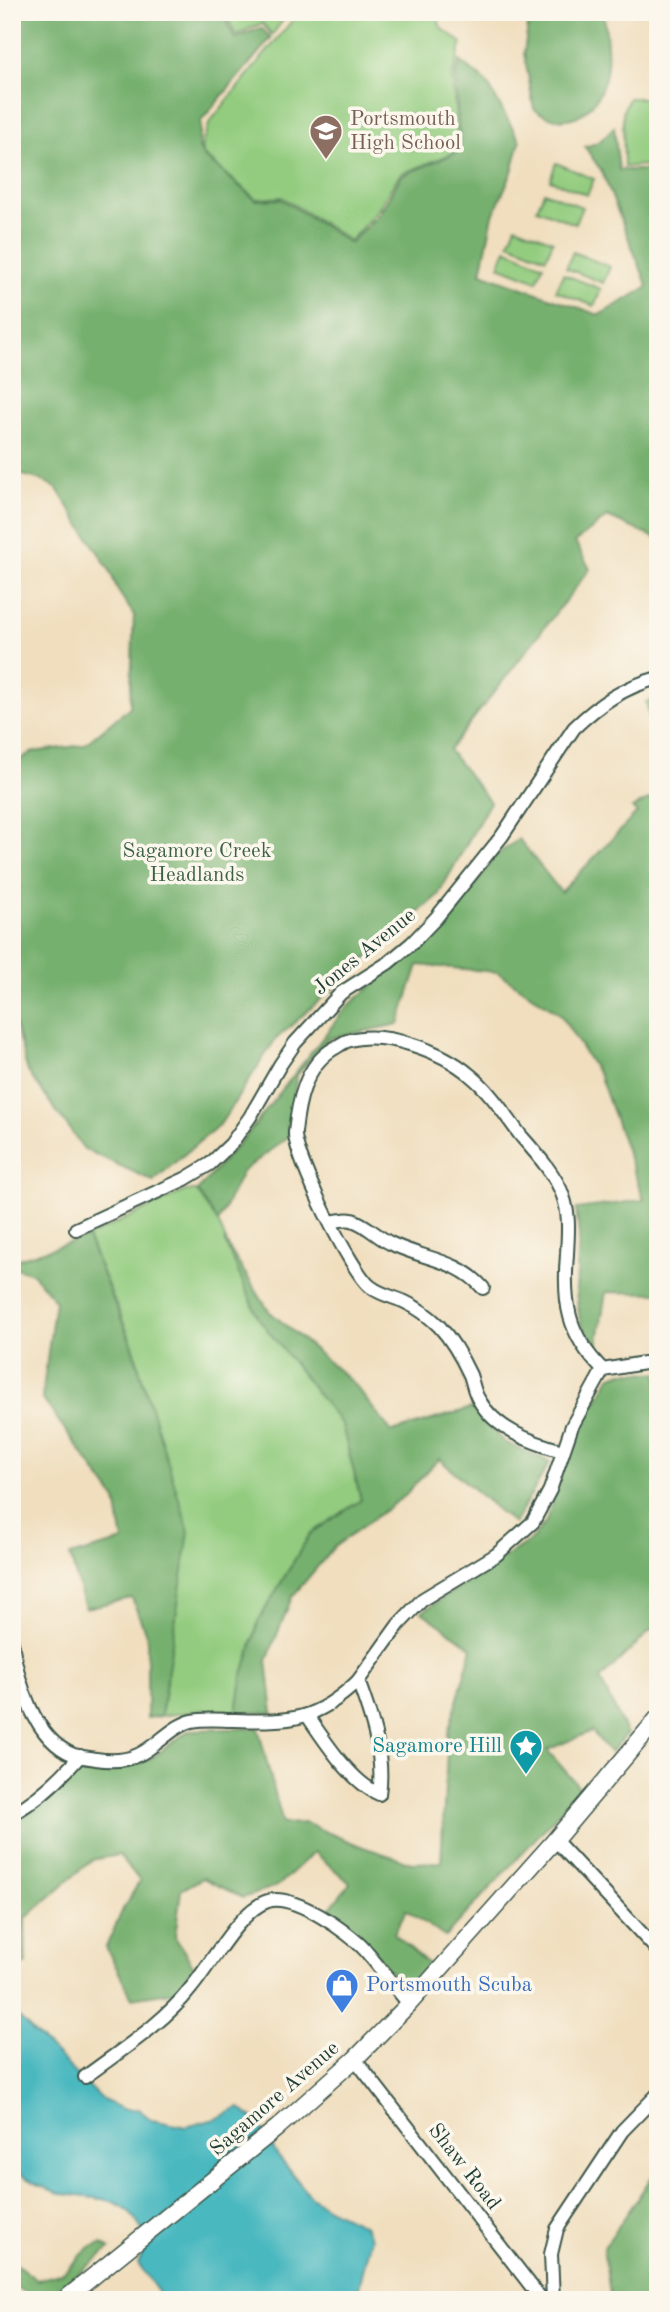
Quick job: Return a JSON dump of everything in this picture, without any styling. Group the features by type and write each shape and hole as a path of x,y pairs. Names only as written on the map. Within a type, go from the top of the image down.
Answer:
{"main road":[{"name":"Sagamore Avenue","path":"64,2300 277,2128 355,2059 409,2004 555,1840 658,1718"}],"street":[{"name":"Jones Avenue","path":"76,1229 147,1198 210,1164 231,1144 250,1118 279,1065 326,1007 341,993 388,963 436,918 502,836 574,728 589,713 621,691 658,678"},
{"path":"562,1451 504,1428 478,1400 469,1374 451,1340 424,1312 371,1287 361,1278 330,1223 295,1139 297,1111 307,1078 322,1056 347,1041 376,1038 415,1045 469,1074 485,1089 531,1147 562,1193 569,1214 565,1272 566,1306 570,1324 603,1370"},
{"path":"330,1223 344,1219 353,1220 396,1246 466,1271 483,1288"},
{"path":"12,1642 15,1662 33,1714 41,1728 64,1749 80,1756 105,1760 138,1755 191,1721 274,1721 307,1715 332,1704 358,1681 399,1624 423,1599 496,1555 533,1521 550,1490 562,1451 584,1400 603,1370 643,1363 658,1365"},
{"path":"307,1715 345,1764 371,1791 379,1794 381,1764 358,1681"},
{"path":"12,1814 52,1785 80,1756"},
{"path":"555,1840 658,1951"},
{"path":"85,2077 177,2004 192,1988 240,1922 252,1910 269,1900 292,1903 329,1922 347,1935 364,1948 409,2004"},
{"name":"Shaw Road","path":"355,2059 542,2300"},
{"path":"553,2300 550,2267 557,2229 622,2131 658,2094"}],"green space":[{"name":"Sagamore Creek Headlands","path":"12,12 222,12 235,38 261,28 271,38 201,121 199,147 203,156 256,200 281,199 350,243 379,214 401,176 460,151 455,76 460,61 487,83 520,141 512,172 493,215 481,273 599,315 648,287 602,172 585,147 599,142 614,127 619,170 655,170 658,182 658,539 607,517 575,542 590,569 449,750 490,802 438,895 275,1040 221,1123 153,1181 84,1149 28,1072 12,1014 12,764 33,752 84,745 130,707 134,615 118,591 109,569 57,489 41,480 12,473"},
{"path":"225,12 289,12 272,35 262,23 236,35"},
{"path":"299,12 436,12 441,28 462,43 452,77 459,151 400,174 376,212 350,241 282,197 256,199 204,155 201,147 210,122"},
{"path":"530,12 604,12 608,53 604,81 592,105 583,113 560,119 548,117 534,109 524,53"},
{"path":"629,98 658,98 658,164 624,167 623,111"},
{"path":"556,163 594,179 587,195 550,180"},
{"path":"544,192 582,207 575,224 537,209"},
{"path":"516,226 553,241 546,258 509,243"},
{"path":"506,249 543,265 537,281 499,266"},
{"path":"573,252 610,267 603,283 566,268"},
{"path":"563,274 601,289 594,306 556,291"},
{"path":"658,698 658,754 646,702"},
{"path":"658,795 658,1293 606,1292 596,1352 580,1321 576,1292 579,1236 576,1209 644,1200 600,1077 560,1014 497,972 418,965 399,1024 328,1039 297,1075 288,1137 242,1172 218,1222 197,1191 253,1127 346,1008 419,945 478,881 495,856 519,839 561,892 637,813 632,808"},
{"path":"185,1191 197,1191 218,1222 259,1319 342,1425 361,1500 310,1534 259,1620 242,1678 237,1712 203,1710 161,1716 188,1531 131,1340 87,1237"},
{"path":"87,1237 130,1340 189,1531 161,1716 147,1718 147,1637 132,1598 85,1608 70,1556 123,1541 116,1500 42,1398 55,1300 32,1273 16,1268 12,1270 12,1261"},
{"path":"224,1240 269,1311 352,1382 392,1432 472,1408 504,1442 550,1462 514,1524 439,1459 403,1497 334,1547 292,1597 267,1660 273,1713 237,1712 242,1678 259,1620 310,1534 361,1500 342,1425 259,1319"},
{"path":"622,1372 658,1373 658,1634 652,1629 600,1679 627,1734 610,1753 592,1731 547,1750 581,1789 445,1937 406,1910 394,1934 431,1966 407,1993 360,1934 327,1912 350,1883 314,1852 279,1885 243,1898 203,1878 181,1890 175,1937 194,1967 176,1991 132,1998 106,1947 124,1907 140,1881 119,1855 91,1860 25,1919 26,1965 12,1967 12,1823 54,1795 76,1768 119,1769 150,1759 189,1730 258,1728 283,1824 305,1823 363,1847 412,1863 441,1862 448,1733 472,1648 422,1612 533,1538 546,1521 568,1453 610,1377"},
{"path":"658,2168 658,2300 611,2300 603,2249"},
{"path":"102,2244 110,2249 44,2300 39,2300 12,2285 12,2261 37,2280 63,2273 89,2248"}],"water":[{"path":"12,2011 103,2100 123,2109 138,2109 152,2120 186,2127 240,2108 260,2125 277,2155 310,2196 365,2226 371,2238 359,2287 360,2300 164,2300 138,2264 148,2242 139,2225 122,2206 103,2199 54,2191 35,2183 12,2168"}],"place":[{"name":"Portsmouth High School","path":"326,161"},
{"name":"Sagamore Hill","path":"526,1776"},
{"name":"Portsmouth Scuba","path":"342,2015"}]}
